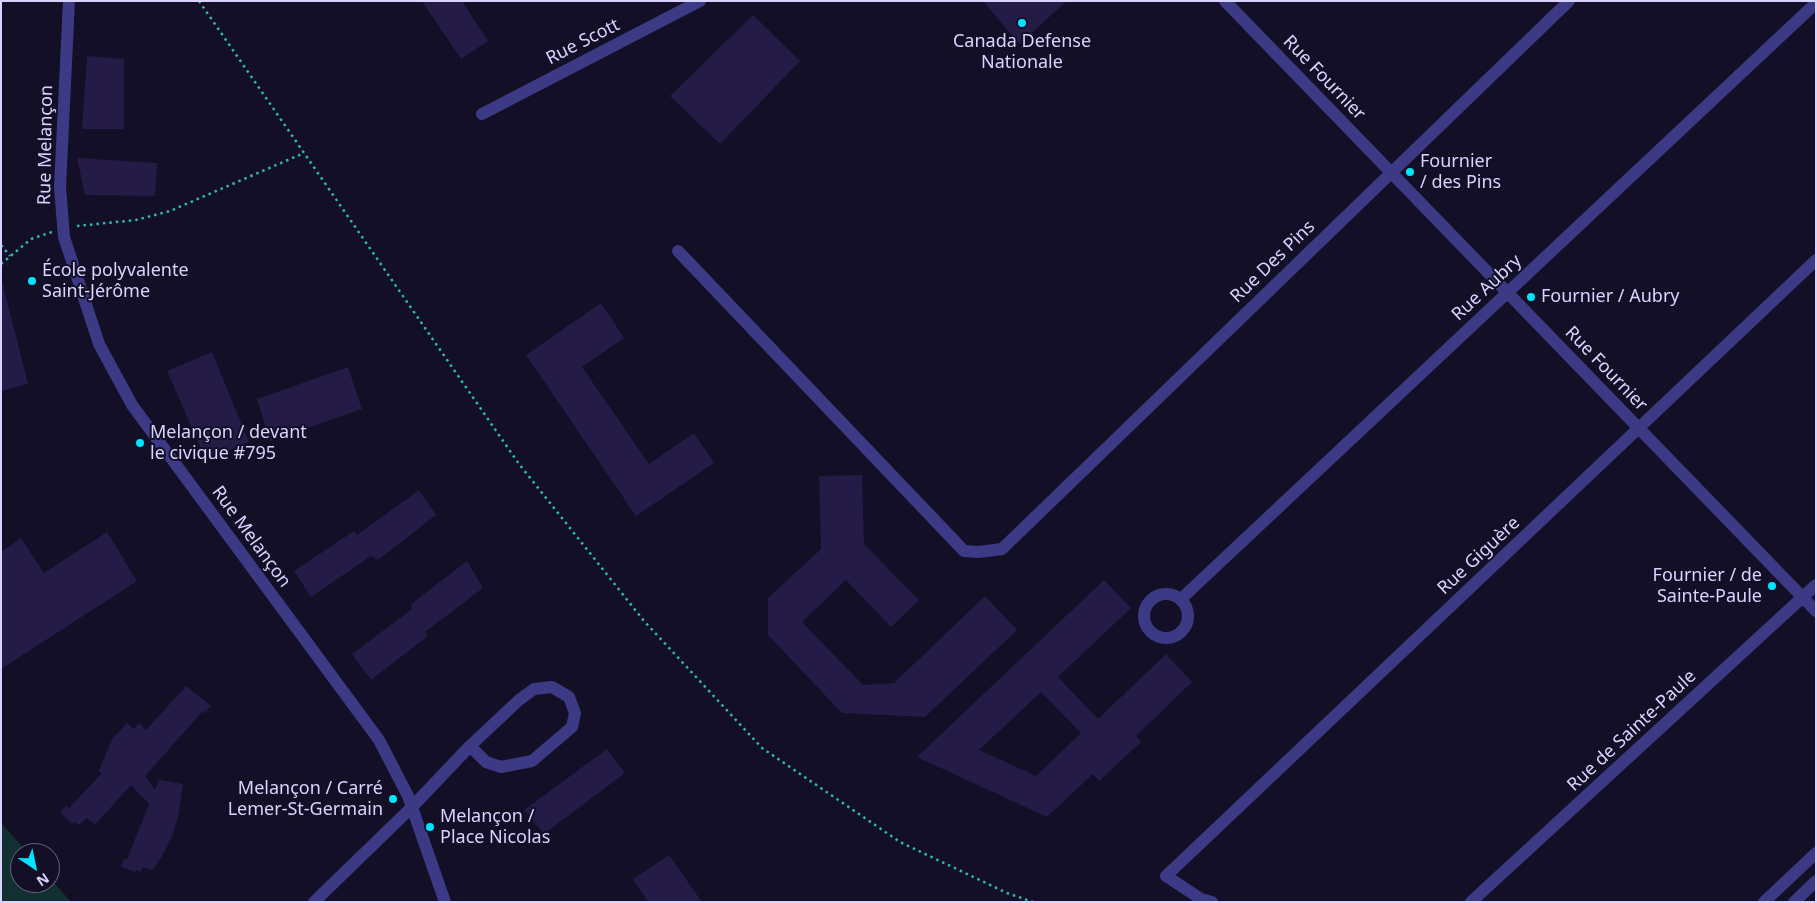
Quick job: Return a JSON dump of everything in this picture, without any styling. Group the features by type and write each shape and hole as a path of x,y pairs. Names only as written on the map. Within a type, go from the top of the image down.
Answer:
{"street":[{"name":"Rue Melançon","path":"70,1 60,187 63,228 64,238 99,344 132,405 380,740 408,796 445,902"},
{"name":"Rue Scott","path":"482,114 700,1"},
{"name":"Rue Fournier","path":"1225,1 1816,611"},
{"name":"Rue Des Pins","path":"678,251 964,551 979,552 1002,549 1567,2"},
{"name":"Rue Aubry","path":"1182,599 1816,3"},
{"name":"Rue Giguère","path":"1212,902 1201,899 1166,876 1816,260"},
{"name":"Rue de Sainte-Paule","path":"1471,902 1816,585"},
{"path":"314,902 412,807 470,746 519,700 534,689 552,688 569,697 576,713 572,727 532,761 501,767 486,762 470,746"},
{"path":"1764,902 1815,856"},
{"path":"1794,902 1816,881"}],"path":[{"path":"198,1 519,464 644,621 762,748 900,842 1007,894 1033,902"},
{"path":"1,264 31,239 63,228 136,220 170,210 304,153"},
{"path":"1,245 10,256"}],"green space":[{"path":"1,823 19,843 10,843 10,893 60,893 60,889 71,902 1,902"}],"building":[{"path":"422,1 462,1 488,41 461,59"},
{"name":"Canada Defense Nationale","path":"983,1 1067,1 1019,44"},
{"path":"753,15 800,61 720,144 670,96"},
{"path":"87,56 124,59 124,129 82,129"},
{"path":"77,158 157,163 155,196 85,195"},
{"path":"1,282 28,384 1,391"},
{"path":"601,303 624,338 582,367 649,464 694,433 714,463 636,516 526,355"},
{"path":"212,352 249,442 206,460 167,371"},
{"path":"348,367 362,409 270,441 257,399"},
{"path":"862,475 864,544 919,600 891,627 846,580 802,622 863,685 894,683 985,596 1017,630 925,717 842,713 768,635 768,598 821,549 819,476"},
{"path":"419,490 436,515 378,560 371,556 311,597 294,571 354,531 357,535"},
{"path":"107,532 137,581 1,669 1,552 21,538 44,573"},
{"path":"467,561 483,588 425,632 428,636 371,680 352,654 412,609 411,604"},
{"path":"1104,580 1131,608 1058,677 1098,719 1166,654 1192,682 1136,736 1141,742 1099,781 1093,774 1047,817 917,757","holes":["1041,692 1081,733 1036,776 979,750"]},
{"path":"186,686 211,706 205,713 203,711 145,776 155,790 159,780 183,784 179,813 173,834 161,858 152,870 143,867 141,872 136,870 135,872 121,867 124,859 127,859 149,804 131,785 95,825 87,818 79,825 75,822 72,824 60,812 66,806 69,808 102,773 99,771 113,738 127,723 134,729 139,723 146,730"},
{"path":"607,749 625,773 544,834 524,810"},
{"path":"669,855 702,902 648,902 633,879"}],"place":[{"name":"Canada Defense Nationale","path":"1022,23"},
{"name":"Fournier / des Pins","path":"1410,172"},
{"name":"École polyvalente Saint-Jérôme","path":"32,281"},
{"name":"Fournier / Aubry","path":"1531,297"},
{"name":"Melançon / devant le civique #795","path":"140,443"},
{"name":"Fournier / de Sainte-Paule","path":"1772,586"},
{"name":"Melançon / Carré Lemer-St-Germain","path":"393,799"},
{"name":"Melançon / Place Nicolas","path":"430,827"}]}
